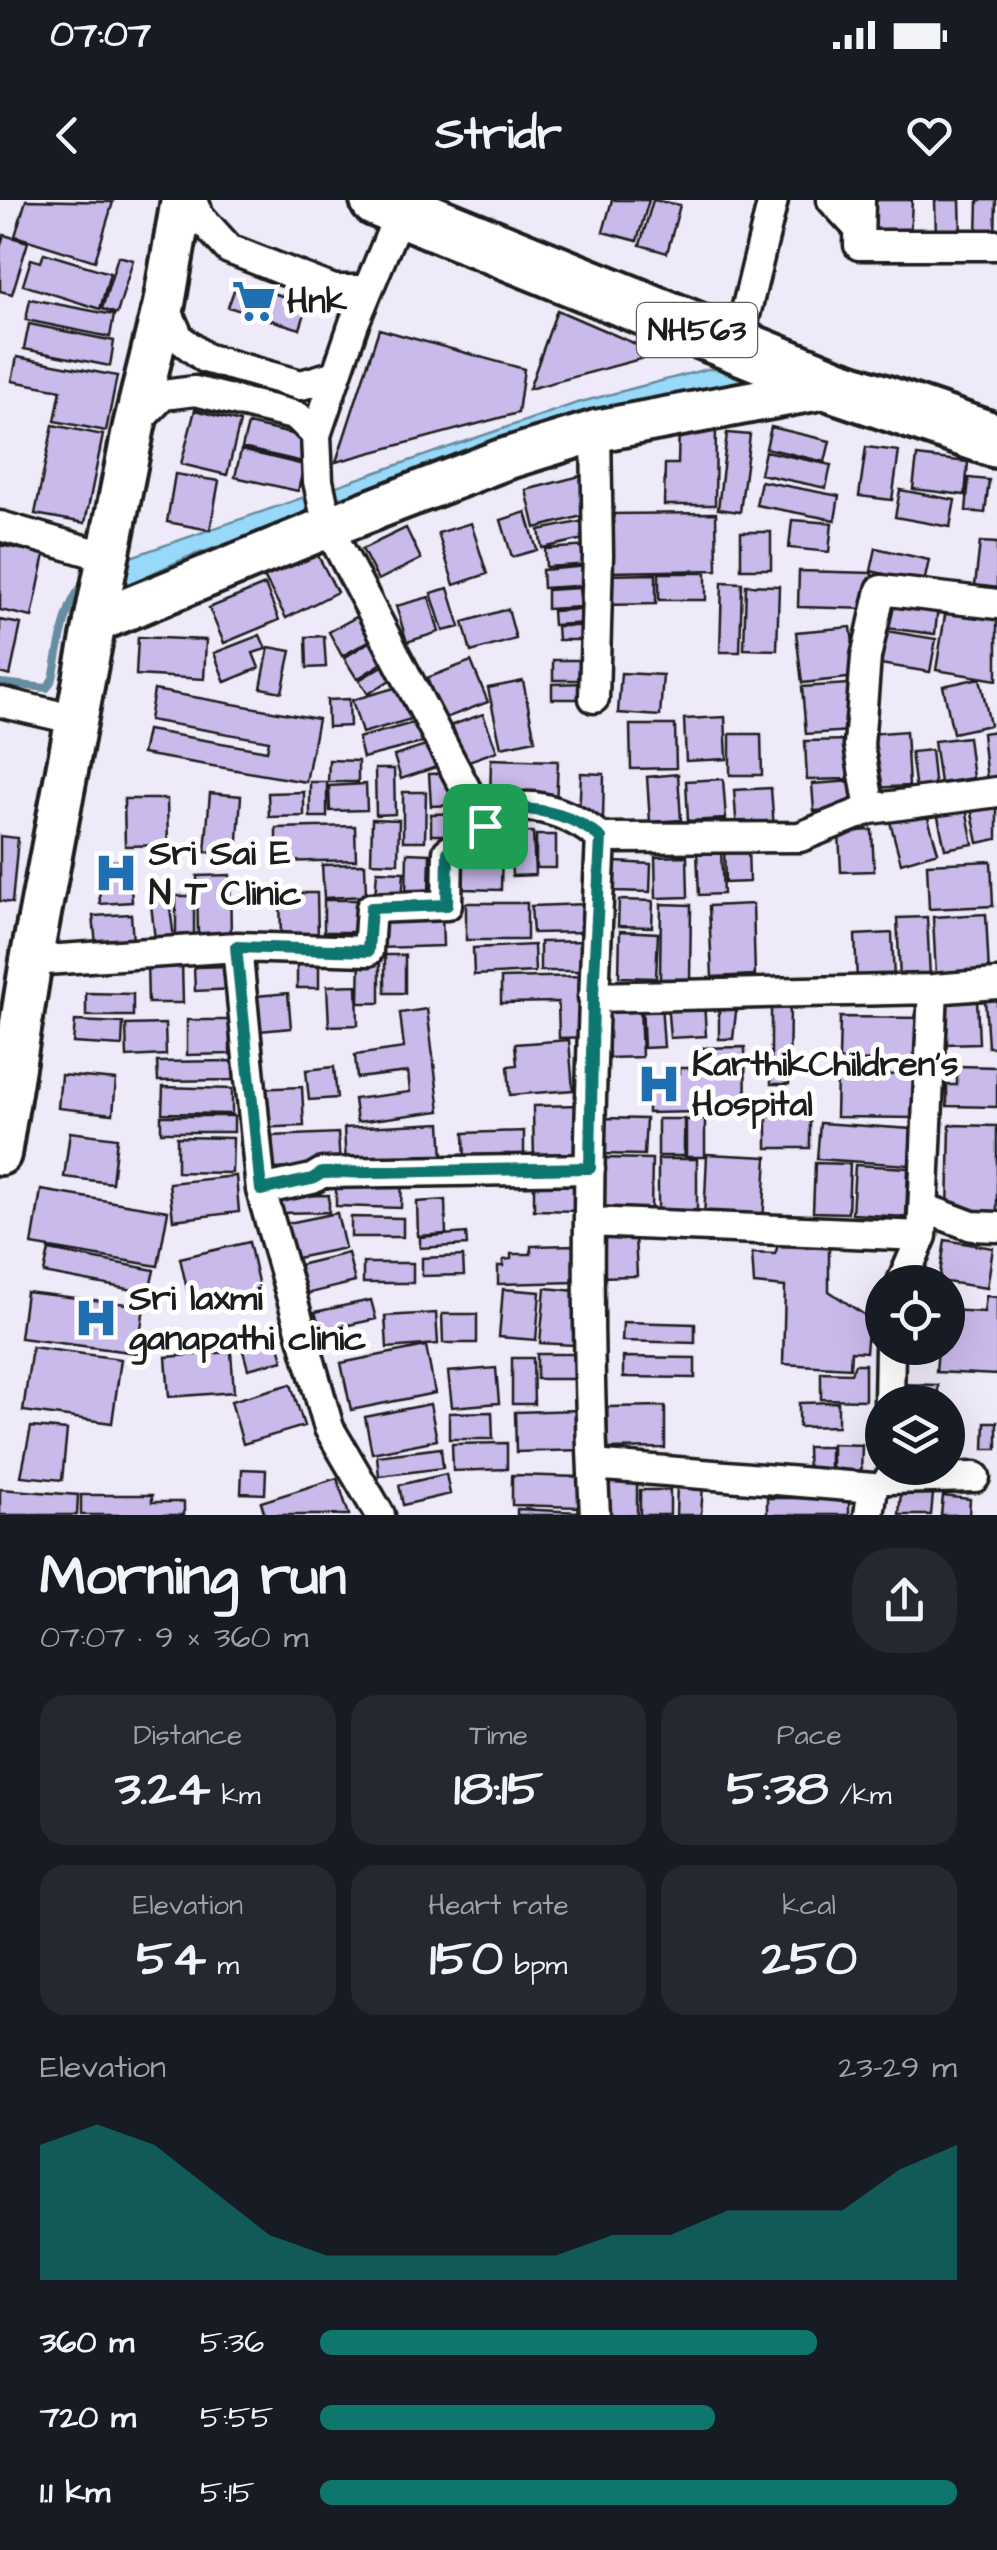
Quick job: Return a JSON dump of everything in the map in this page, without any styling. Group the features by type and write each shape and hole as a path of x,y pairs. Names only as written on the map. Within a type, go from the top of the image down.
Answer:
{"highway":[{"name":"NH563","path":"462,200 744,318 997,409"},
{"name":"NH563","path":"389,205 836,386 997,440"}],"street":[{"path":"0,1154 31,962 95,622 134,426 164,304 182,200"},
{"path":"193,200 199,216 229,249 334,290 367,290"},
{"path":"744,318 773,200"},
{"path":"832,200 860,229"},
{"path":"860,200 859,244 997,245"},
{"path":"389,205 367,290 316,434 318,481 325,518 485,826"},
{"path":"164,304 179,338 205,358 301,385 336,375"},
{"path":"95,622 325,518 502,460 596,431 836,386"},
{"path":"134,426 163,394 195,391 298,416 316,434"},
{"path":"594,698 596,431"},
{"path":"0,526 108,557"},
{"path":"870,809 859,745 866,657 881,590 997,604"},
{"path":"0,702 77,720"},
{"path":"31,962 236,947 368,951 371,908 447,905 448,852 514,808 552,810 601,838 800,837 870,809 997,792"},
{"path":"595,1515 588,1222 601,838"},
{"path":"236,947 261,1190 329,1428 380,1515"},
{"path":"593,996 934,989 997,984"},
{"path":"908,1265 923,1222 934,989"},
{"path":"261,1190 312,1179 322,1173 590,1168"},
{"path":"588,1222 923,1222 997,1227"},
{"path":"593,1466 880,1487 975,1478"}],"water":[{"path":"707,369 727,369 751,383 487,453 188,557 118,589 125,559 577,403"}],"building":[{"path":"26,200 113,202 95,261 15,236"},
{"path":"612,200 649,200 637,241 603,232"},
{"path":"653,200 680,205 667,253 640,245"},
{"path":"876,200 912,200 910,239 873,238"},
{"path":"935,200 960,200 961,238 936,238"},
{"path":"978,200 996,200 995,239 977,238"},
{"path":"4,235 28,242 12,294 0,291 0,248"},
{"path":"44,253 110,273 100,309 23,285 31,259 41,262"},
{"path":"118,256 133,260 117,314 102,309"},
{"path":"237,282 308,304 300,329 228,307"},
{"path":"30,299 114,315 110,337 26,320"},
{"path":"557,310 659,354 529,389"},
{"path":"29,324 114,341 110,366 24,349"},
{"path":"379,329 524,369 518,413 336,462"},
{"path":"17,357 117,376 106,431 55,421 61,390 12,381"},
{"path":"195,410 240,422 227,475 181,464"},
{"path":"679,423 716,424 715,505 664,505 665,464 678,464"},
{"path":"248,424 309,438 303,462 242,448"},
{"path":"53,425 103,435 85,523 35,514"},
{"path":"771,427 830,441 825,462 766,448"},
{"path":"727,433 750,435 740,512 718,509"},
{"path":"866,447 899,451 892,500 859,496"},
{"path":"241,450 304,465 298,491 235,477"},
{"path":"765,451 831,465 826,488 760,474"},
{"path":"917,456 968,462 965,495 913,489"},
{"path":"175,474 219,481 210,530 167,522"},
{"path":"584,475 594,513 535,528 526,490"},
{"path":"969,478 989,480 985,513 966,511"},
{"path":"761,481 839,496 835,520 756,505"},
{"path":"900,490 955,500 950,527 895,517"},
{"path":"526,512 537,550 512,557 501,520"},
{"path":"716,513 717,570 610,572 609,514"},
{"path":"589,520 593,537 542,548 539,530"},
{"path":"792,520 832,523 829,552 789,548"},
{"path":"471,523 487,574 454,585 438,533"},
{"path":"406,528 421,559 378,580 362,549"},
{"path":"741,532 771,532 771,569 741,569"},
{"path":"980,542 997,543 997,589 975,586"},
{"path":"0,545 45,554 32,617 0,610"},
{"path":"313,546 337,592 286,618 262,573"},
{"path":"590,546 591,564 546,567 545,549"},
{"path":"876,548 929,560 924,583 871,571"},
{"path":"589,566 591,585 543,588 542,570"},
{"path":"799,571 872,573 871,609 798,607"},
{"path":"659,573 706,573 706,600 659,600"},
{"path":"656,574 656,604 603,605 603,575"},
{"path":"722,582 742,583 740,652 720,652"},
{"path":"265,585 279,620 224,643 209,608"},
{"path":"746,585 779,586 777,650 744,649"},
{"path":"448,588 460,627 443,631 431,593"},
{"path":"579,588 581,607 547,609 547,590"},
{"path":"429,597 439,632 407,642 396,606"},
{"path":"890,599 938,606 935,634 886,628"},
{"path":"947,603 997,611 997,680 936,670"},
{"path":"508,609 516,639 471,652 463,622"},
{"path":"588,609 589,623 553,625 552,611"},
{"path":"360,615 374,638 342,656 329,632"},
{"path":"0,620 21,624 10,676 0,673"},
{"path":"557,626 589,626 589,640 558,640"},
{"path":"851,627 857,677 802,683 796,632"},
{"path":"886,631 936,639 930,672 880,664"},
{"path":"260,635 266,649 253,653 259,668 225,682 214,653"},
{"path":"324,636 326,667 307,668 306,637"},
{"path":"138,637 206,640 204,679 136,675"},
{"path":"377,637 390,658 357,679 344,658"},
{"path":"269,647 291,651 282,692 261,688"},
{"path":"393,660 401,673 368,694 359,680"},
{"path":"553,660 583,660 583,680 553,680"},
{"path":"471,661 488,702 443,719 427,678"},
{"path":"621,673 663,675 660,716 618,713"},
{"path":"980,678 990,725 953,733 943,686"},
{"path":"523,681 535,740 501,747 488,688"},
{"path":"584,683 584,699 552,699 552,684"},
{"path":"848,684 851,731 806,734 802,687"},
{"path":"405,685 415,718 362,733 352,700"},
{"path":"154,690 318,719 306,782 142,754 147,730 267,751 269,741 149,720"},
{"path":"349,699 350,726 328,727 327,700"},
{"path":"483,714 497,751 466,762 452,725"},
{"path":"725,717 727,759 686,761 684,719"},
{"path":"424,720 429,741 363,758 358,738"},
{"path":"630,725 675,725 676,768 631,769"},
{"path":"906,731 909,786 872,788 868,734"},
{"path":"997,731 997,780 987,781 982,733"},
{"path":"730,734 761,734 762,775 730,775"},
{"path":"968,737 973,778 940,783 934,741"},
{"path":"849,740 850,779 807,780 805,741"},
{"path":"435,743 442,765 401,779 394,756"},
{"path":"931,750 935,789 916,791 911,752"},
{"path":"491,759 558,761 556,805 490,802"},
{"path":"329,760 358,761 358,782 328,782"},
{"path":"375,769 394,769 395,814 376,815"},
{"path":"452,773 454,805 431,806 429,774"},
{"path":"581,773 604,774 603,819 579,818"},
{"path":"678,774 681,820 650,822 647,777"},
{"path":"723,779 726,819 688,821 686,781"},
{"path":"853,781 855,808 814,811 812,784"},
{"path":"310,782 327,782 327,817 310,817"},
{"path":"366,784 367,810 330,811 329,786"},
{"path":"771,788 774,829 737,832 734,790"},
{"path":"304,792 304,816 269,817 268,793"},
{"path":"403,792 426,792 425,841 403,841"},
{"path":"210,793 241,796 237,854 205,852"},
{"path":"997,798 997,839 978,843 970,803"},
{"path":"124,799 167,799 168,845 125,846"},
{"path":"965,803 973,844 945,849 936,808"},
{"path":"925,808 938,852 901,863 889,818"},
{"path":"462,813 462,835 431,835 431,814"},
{"path":"372,819 399,820 398,863 371,862"},
{"path":"355,826 356,860 276,862 276,828"},
{"path":"872,830 874,871 841,872 839,832"},
{"path":"533,832 535,875 512,876 510,833"},
{"path":"536,835 556,835 556,868 536,868"},
{"path":"0,836 18,838 12,903 0,901"},
{"path":"748,844 749,882 725,883 724,845"},
{"path":"464,845 502,846 501,890 463,889"},
{"path":"721,851 723,894 699,895 697,852"},
{"path":"407,853 430,854 429,894 406,894"},
{"path":"687,856 688,897 656,898 655,857"},
{"path":"129,860 132,902 100,904 98,862"},
{"path":"991,861 993,906 929,909 927,864"},
{"path":"615,862 651,864 650,892 614,891"},
{"path":"365,864 366,896 324,898 322,865"},
{"path":"377,871 404,872 402,899 375,897"},
{"path":"230,875 231,937 198,938 197,876"},
{"path":"168,893 174,938 155,940 150,895"},
{"path":"280,893 317,893 318,939 281,939"},
{"path":"176,896 194,896 194,936 176,936"},
{"path":"324,900 364,900 364,932 324,932"},
{"path":"619,900 653,901 652,927 618,926"},
{"path":"466,903 527,903 527,940 466,940"},
{"path":"587,904 589,932 533,933 531,906"},
{"path":"661,904 691,905 690,979 660,979"},
{"path":"753,904 755,975 712,977 709,906"},
{"path":"131,914 133,942 96,945 93,916"},
{"path":"442,914 443,946 378,948 377,915"},
{"path":"986,914 989,974 936,977 933,917"},
{"path":"927,917 930,977 900,979 897,918"},
{"path":"620,931 658,933 656,978 619,977"},
{"path":"892,933 894,979 857,981 855,935"},
{"path":"589,941 590,971 540,971 540,942"},
{"path":"534,945 535,972 474,975 473,948"},
{"path":"297,952 319,952 319,988 297,988"},
{"path":"360,953 380,954 380,1003 359,1003"},
{"path":"385,955 405,955 405,993 385,993"},
{"path":"147,962 182,962 183,1003 148,1003"},
{"path":"234,966 235,989 195,991 194,967"},
{"path":"587,976 589,1037 559,1038 558,1002 501,1003 501,978"},
{"path":"357,985 358,1025 329,1026 327,986"},
{"path":"86,993 133,994 133,1016 86,1016"},
{"path":"288,993 291,1028 249,1032 246,997"},
{"path":"997,998 997,1047 988,1047 985,999"},
{"path":"977,999 979,1043 945,1044 943,1000"},
{"path":"704,1000 706,1036 670,1038 667,1002"},
{"path":"661,1003 664,1047 644,1048 642,1004"},
{"path":"719,1003 737,1003 733,1039 719,1039"},
{"path":"771,1003 790,1003 789,1084 771,1084"},
{"path":"640,1006 642,1057 609,1058 607,1007"},
{"path":"427,1009 440,1111 357,1122 354,1099 410,1092 408,1072 357,1078 355,1055 404,1048 400,1013"},
{"path":"840,1017 923,1018 922,1062 839,1060"},
{"path":"187,1020 230,1020 230,1054 187,1055"},
{"path":"75,1021 123,1023 122,1046 73,1043"},
{"path":"165,1024 166,1055 127,1057 126,1025"},
{"path":"569,1040 573,1090 510,1095 508,1066 517,1065 515,1044"},
{"path":"745,1047 746,1111 648,1113 648,1077 666,1077 666,1073 691,1068 695,1048"},
{"path":"233,1061 234,1080 158,1081 157,1062"},
{"path":"957,1066 997,1067 997,1107 947,1106 947,1085 957,1085"},
{"path":"334,1067 337,1098 309,1100 306,1070"},
{"path":"837,1074 918,1075 917,1118 836,1117"},
{"path":"61,1075 116,1080 113,1114 58,1108"},
{"path":"163,1087 232,1089 232,1114 162,1113"},
{"path":"302,1087 304,1126 254,1128 252,1089"},
{"path":"582,1105 582,1163 534,1164 533,1106"},
{"path":"161,1116 234,1116 234,1132 161,1132"},
{"path":"767,1116 810,1116 810,1148 767,1148"},
{"path":"603,1118 646,1119 644,1155 601,1154"},
{"path":"658,1119 684,1119 684,1156 658,1156"},
{"path":"705,1119 705,1157 686,1157 686,1120"},
{"path":"441,1123 443,1160 346,1165 344,1128"},
{"path":"820,1123 912,1129 909,1165 817,1159"},
{"path":"950,1125 997,1126 997,1215 948,1214"},
{"path":"524,1131 524,1160 465,1162 464,1133"},
{"path":"70,1132 117,1138 112,1183 64,1177"},
{"path":"338,1133 340,1166 274,1169 272,1136"},
{"path":"177,1137 233,1138 232,1173 177,1172"},
{"path":"707,1154 767,1157 763,1223 704,1221"},
{"path":"600,1158 652,1159 651,1210 599,1209"},
{"path":"658,1159 697,1159 697,1211 658,1211"},
{"path":"815,1163 850,1164 848,1213 813,1212"},
{"path":"855,1165 908,1168 906,1217 852,1214"},
{"path":"534,1175 583,1175 582,1211 534,1210"},
{"path":"236,1176 239,1212 173,1220 169,1183"},
{"path":"336,1176 402,1178 401,1208 336,1206"},
{"path":"41,1190 168,1211 158,1266 32,1245"},
{"path":"329,1195 329,1212 278,1213 278,1196"},
{"path":"445,1200 446,1234 418,1236 417,1202"},
{"path":"337,1213 345,1248 287,1260 279,1225"},
{"path":"351,1217 403,1218 403,1237 351,1237"},
{"path":"466,1233 467,1245 420,1248 420,1237"},
{"path":"635,1235 637,1276 598,1277 596,1236"},
{"path":"945,1240 993,1248 987,1288 965,1285 965,1265 941,1265"},
{"path":"249,1242 260,1291 191,1307 180,1258"},
{"path":"575,1245 576,1282 498,1284 498,1266 511,1259 511,1254 531,1254 531,1246"},
{"path":"778,1245 829,1247 829,1291 865,1315 865,1352 851,1351 850,1368 783,1364 785,1287 754,1284 752,1253 775,1254"},
{"path":"49,1250 154,1270 149,1293 44,1273"},
{"path":"348,1253 355,1282 302,1295 295,1266"},
{"path":"463,1256 464,1275 422,1276 422,1258"},
{"path":"363,1263 413,1263 413,1283 363,1283"},
{"path":"545,1288 577,1291 573,1345 540,1343"},
{"path":"503,1289 540,1292 536,1340 499,1337"},
{"path":"26,1292 144,1306 138,1353 20,1338"},
{"path":"986,1296 997,1297 997,1375 936,1372 937,1365 965,1365 965,1311 984,1312"},
{"path":"371,1300 376,1319 321,1331 315,1312"},
{"path":"436,1313 438,1344 387,1348 385,1316"},
{"path":"442,1314 477,1314 477,1343 443,1343"},
{"path":"623,1322 695,1324 695,1343 622,1341"},
{"path":"275,1331 283,1360 248,1369 240,1340"},
{"path":"426,1346 435,1393 351,1410 341,1363"},
{"path":"32,1347 121,1359 112,1423 23,1411"},
{"path":"231,1352 234,1392 169,1397 166,1357"},
{"path":"537,1354 581,1354 581,1379 537,1379"},
{"path":"623,1357 695,1358 695,1378 623,1377"},
{"path":"512,1358 533,1358 534,1404 512,1404"},
{"path":"855,1364 865,1364 865,1400 821,1399 821,1372 851,1373"},
{"path":"496,1368 499,1403 452,1407 448,1372"},
{"path":"291,1384 304,1426 243,1444 231,1401"},
{"path":"838,1402 838,1426 799,1427 799,1403"},
{"path":"430,1404 437,1440 372,1453 365,1417"},
{"path":"665,1406 665,1448 608,1449 607,1407"},
{"path":"579,1410 581,1450 516,1452 515,1412"},
{"path":"492,1412 493,1439 449,1439 449,1413"},
{"path":"985,1422 997,1422 997,1449 984,1449"},
{"path":"31,1427 67,1430 62,1480 21,1476"},
{"path":"507,1443 507,1469 453,1471 452,1444"},
{"path":"832,1444 862,1445 861,1475 832,1474"},
{"path":"807,1447 830,1447 830,1479 808,1479"},
{"path":"441,1448 443,1468 379,1476 377,1456"},
{"path":"242,1469 266,1470 265,1494 241,1493"},
{"path":"446,1474 450,1494 403,1505 399,1485"},
{"path":"512,1475 581,1477 581,1507 512,1505"},
{"path":"337,1478 349,1515 265,1515 261,1502"},
{"path":"609,1481 637,1481 637,1515 609,1515"},
{"path":"677,1483 703,1485 701,1515 676,1515"},
{"path":"0,1489 78,1495 77,1515 0,1515"},
{"path":"640,1490 670,1490 670,1515 640,1515"},
{"path":"901,1491 933,1494 931,1515 899,1515"},
{"path":"81,1495 152,1495 152,1502 184,1502 184,1515 81,1515"},
{"path":"943,1496 970,1499 969,1515 941,1515"},
{"path":"767,1498 849,1498 849,1515 767,1515"},
{"path":"517,1509 579,1512 579,1515 517,1515"}],"waterway":[{"path":"1,683 47,688 53,678 69,610 81,588 89,582"}],"place":[{"name":"Hnk","path":"254,301"},
{"name":"Sri Sai E N T Clinic","path":"116,873"},
{"name":"KarthikChildren's Hospital","path":"659,1084"},
{"name":"Sri laxmi ganapathi clinic","path":"96,1318"}],"route":[{"path":"514,808 552,810 601,838 590,1168 322,1173 312,1179 261,1190 236,947 368,951 371,908 447,905 448,852 485,826 514,808"}]}
